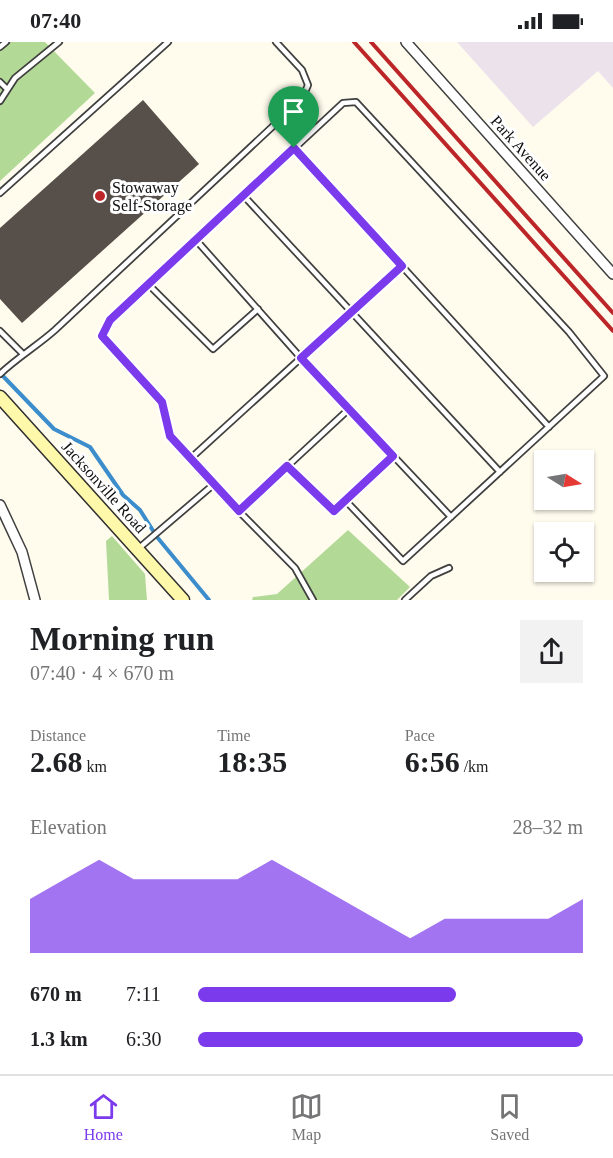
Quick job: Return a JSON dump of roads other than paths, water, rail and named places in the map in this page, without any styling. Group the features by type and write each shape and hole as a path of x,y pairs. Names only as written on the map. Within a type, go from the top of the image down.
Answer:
{"main road":[{"name":"Jacksonville Road","path":"0,397 183,600"}],"street":[{"name":"Park Avenue","path":"406,42 613,274"},
{"path":"0,505 22,552 35,600"}],"lane":[{"path":"0,47 6,42"},
{"path":"0,101 15,78 59,42"},
{"path":"0,194 168,42"},
{"path":"0,374 22,353 34,348 55,330 302,99 308,85 302,70 276,42"},
{"path":"0,82 8,89"},
{"path":"316,600 295,568 213,485 170,436 162,402 102,336 110,320 294,148 343,103 356,102 569,332 604,376 403,561 345,500"},
{"path":"294,148 549,427"},
{"path":"243,195 500,472"},
{"path":"196,240 301,358 451,517"},
{"path":"190,459 402,266"},
{"path":"149,285 213,349 258,309"},
{"path":"0,331 22,353"},
{"path":"239,511 349,409"},
{"path":"287,466 334,511 393,456"},
{"path":"138,549 213,485"},
{"path":"405,600 431,576 449,568"}],"waterway":[{"path":"0,373 54,429 90,447 123,495 140,510 157,537 209,600"}],"railway":[{"path":"354,42 613,331"},
{"path":"371,42 613,313"}],"place":[{"name":"Stowaway Self-Storage","path":"100,196"}]}
